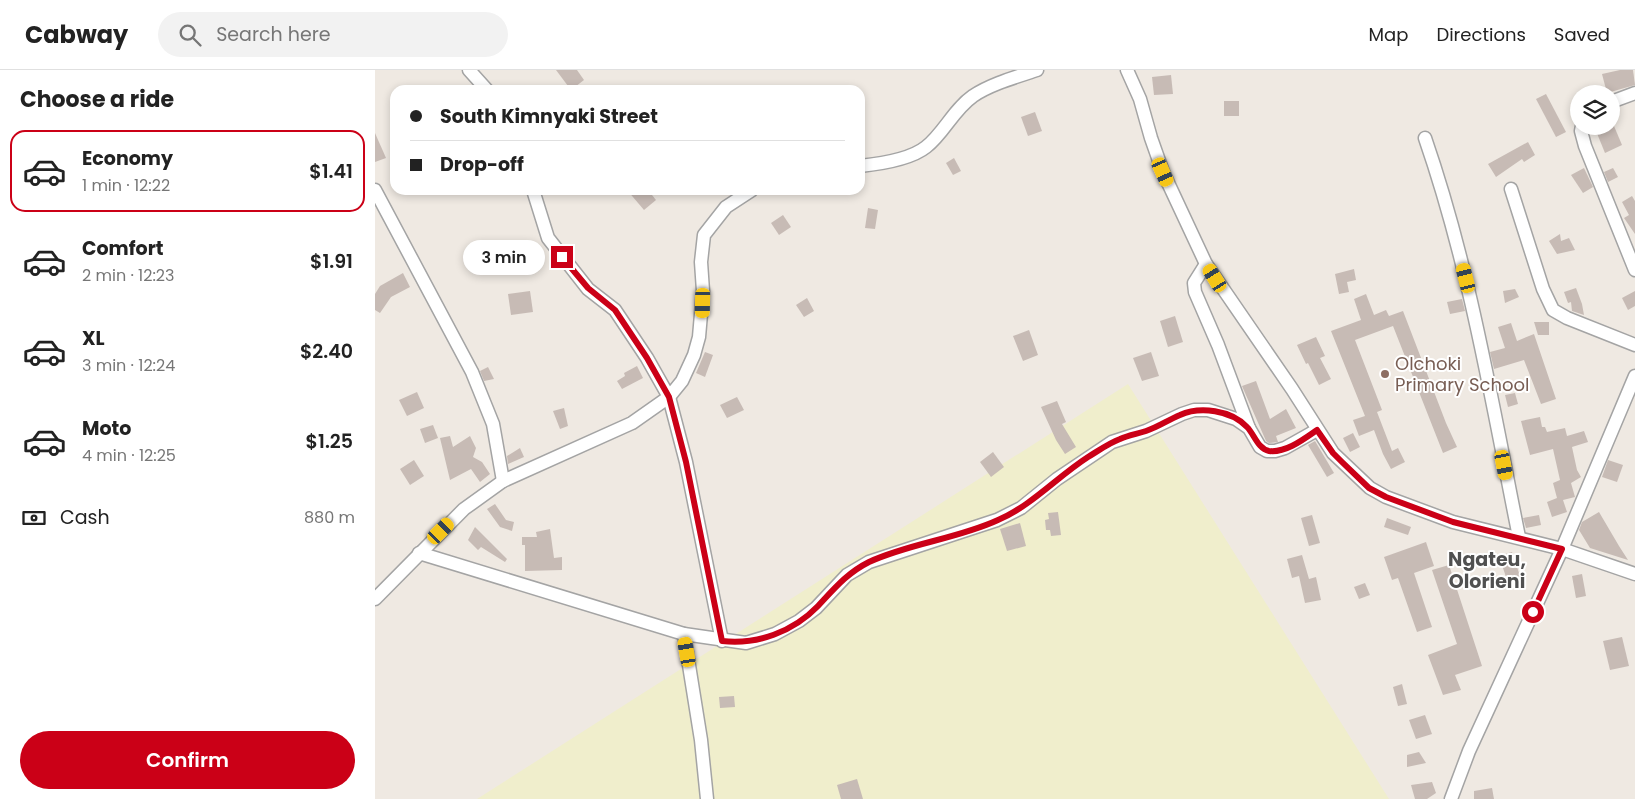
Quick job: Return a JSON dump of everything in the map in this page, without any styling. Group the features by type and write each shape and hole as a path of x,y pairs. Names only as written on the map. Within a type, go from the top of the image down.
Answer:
{"street":[{"path":"469,70 482,85"},
{"path":"865,165 907,156 926,147 958,108 974,96 1011,79 1037,70"},
{"path":"1127,70 1141,98 1151,138 1163,172 1206,264 1292,389 1333,453 1352,472 1369,488 1386,497 1453,522 1562,549 1635,574"},
{"path":"1620,99 1635,93"},
{"path":"1583,135 1585,146 1635,270"},
{"path":"1425,138 1443,191 1466,278 1519,537"},
{"path":"375,190 472,372 493,424 503,481"},
{"path":"1511,190 1543,288 1553,310 1567,318 1635,345"},
{"path":"535,195 548,238 588,288 615,310 647,358 669,397 686,462 722,641"},
{"path":"375,599 464,509 503,481 632,423 669,397 682,381 699,337 703,299 701,262 704,235 726,207 744,195"},
{"path":"1206,264 1194,283 1195,292 1218,345 1249,428 1261,447 1267,451 1275,451 1297,443 1317,430"},
{"path":"1451,799 1469,751 1562,549 1635,376"},
{"path":"419,553 684,634 746,643 775,634 808,614 843,579 860,567 887,555 977,528 1021,508 1088,457 1120,439 1146,431 1195,410 1208,410 1224,414 1249,428"},
{"path":"684,634 701,740 707,799"}],"shaded area":[{"path":"1128,384 1389,799 477,799"}],"building":[{"path":"556,70 577,70 584,80 578,85 567,85"},
{"path":"1620,70 1633,70 1635,85 1620,89 1620,85 1605,85 1602,74"},
{"path":"1171,75 1173,94 1154,95 1152,77"},
{"path":"1546,94 1566,132 1556,137 1536,99"},
{"path":"1224,101 1239,101 1239,116 1224,116"},
{"path":"1035,112 1042,131 1028,136 1021,117"},
{"path":"375,133 386,158 375,162"},
{"path":"1598,135 1618,135 1622,145 1605,153"},
{"path":"1528,142 1535,155 1524,162 1522,159 1496,177 1488,164"},
{"path":"954,158 961,171 953,175 946,163"},
{"path":"1584,168 1593,187 1583,193 1571,175"},
{"path":"1613,168 1618,177 1608,182 1604,172"},
{"path":"631,195 652,195 656,200 644,210"},
{"path":"1632,196 1635,201 1635,234 1624,218 1629,215 1622,202"},
{"path":"868,208 878,210 875,229 865,228"},
{"path":"783,215 791,227 779,235 771,223"},
{"path":"1560,234 1561,241 1569,238 1575,250 1557,254 1549,241"},
{"path":"1354,269 1356,280 1347,282 1349,292 1339,294 1335,274"},
{"path":"403,273 410,287 391,297 380,313 375,310 375,294 380,286"},
{"path":"1576,288 1584,315 1572,311 1571,302 1568,303 1564,292"},
{"path":"1515,289 1519,297 1505,303 1503,291"},
{"path":"530,291 533,312 511,315 508,294"},
{"path":"1635,291 1635,306 1628,310 1622,298"},
{"path":"1366,294 1374,315 1386,310 1389,316 1403,311 1457,447 1443,453 1393,326 1355,340 1382,410 1377,412 1392,451 1398,448 1405,462 1391,469 1374,430 1359,436 1353,420 1365,416 1331,331 1361,320 1354,299"},
{"path":"807,298 814,311 804,317 796,305"},
{"path":"1462,299 1465,311 1450,314 1447,302"},
{"path":"1175,316 1183,342 1168,347 1160,321"},
{"path":"1534,322 1549,322 1549,335 1538,335"},
{"path":"1511,323 1517,341 1534,334 1556,399 1541,404 1524,360 1494,369 1490,352 1505,348 1498,327"},
{"path":"1029,330 1038,355 1023,361 1013,336"},
{"path":"1316,337 1325,356 1320,358 1331,379 1319,385 1297,345"},
{"path":"705,352 713,355 705,377 696,373"},
{"path":"1151,352 1159,376 1142,381 1133,358"},
{"path":"637,366 643,378 622,389 617,381 625,376 624,373"},
{"path":"488,367 494,379 484,381 480,371"},
{"path":"1256,381 1270,419 1286,409 1296,428 1276,436 1278,442 1269,443 1266,441 1242,386"},
{"path":"417,392 424,408 407,416 399,400"},
{"path":"1515,393 1518,404 1508,407 1505,395"},
{"path":"737,397 744,410 727,418 720,405"},
{"path":"1057,401 1066,422 1062,424 1076,447 1065,454 1056,440 1041,407"},
{"path":"564,408 568,426 560,429 553,411"},
{"path":"1540,417 1542,427 1545,427 1547,432 1565,428 1567,436 1584,431 1588,442 1572,447 1577,470 1581,477 1571,483 1575,497 1563,500 1567,512 1552,517 1547,502 1557,498 1553,483 1560,480 1553,449 1530,455 1521,421"},
{"path":"433,425 438,438 425,443 420,429"},
{"path":"1353,433 1360,447 1350,452 1343,438"},
{"path":"450,436 453,447 470,436 476,448 473,457 482,462 490,474 480,482 471,469 450,480 440,438"},
{"path":"1315,441 1334,473 1327,477 1308,445"},
{"path":"520,448 524,457 508,464 507,456"},
{"path":"993,452 1004,467 991,477 980,462"},
{"path":"414,460 424,476 410,485 400,469"},
{"path":"1608,460 1623,465 1617,482 1602,477"},
{"path":"495,504 506,520 514,522 512,531 500,527 487,509"},
{"path":"1058,512 1061,535 1051,536 1050,530 1046,530 1045,520 1049,519 1048,513"},
{"path":"1599,512 1628,560 1590,548 1579,530 1582,522"},
{"path":"1312,515 1320,543 1309,546 1301,518"},
{"path":"1539,515 1541,525 1526,528 1523,518"},
{"path":"1387,518 1411,527 1408,535 1384,527"},
{"path":"1020,523 1026,546 1007,551 1000,529"},
{"path":"475,527 507,559 505,562 481,547 478,550 468,540"},
{"path":"550,529 554,558 562,557 562,570 525,571 525,545 522,545 522,537 537,537 536,532"},
{"path":"1426,542 1434,566 1414,573 1432,627 1417,632 1398,578 1392,580 1384,557"},
{"path":"1512,552 1520,576 1507,580 1499,556"},
{"path":"1302,555 1309,579 1316,577 1321,600 1305,603 1299,576 1292,578 1287,559"},
{"path":"1449,565 1482,666 1455,675 1461,690 1443,695 1428,655 1457,644 1432,570"},
{"path":"1582,574 1586,596 1576,598 1572,576"},
{"path":"1365,583 1370,595 1359,599 1354,587"},
{"path":"1622,637 1629,666 1610,670 1603,641"},
{"path":"1402,684 1407,704 1398,706 1393,687"},
{"path":"734,696 735,707 720,708 719,697"},
{"path":"1425,715 1432,734 1416,739 1409,720"},
{"path":"1419,752 1426,763 1407,767 1407,755"},
{"path":"857,779 863,799 841,799 837,785"},
{"path":"1432,782 1436,793 1427,799 1415,799 1411,785"},
{"path":"1492,788 1494,799 1474,799 1474,791"}],"place":[{"name":"Olchoki Primary School","path":"1385,374"}],"district":[{"name":"Ngateu, Olorieni","path":"1487,570"}],"route":[{"path":"562,257 588,288 615,310 647,358 669,397 686,462 722,641 746,643 761,640 775,634 799,621 816,608 847,575 869,562 997,520 1021,508 1057,479 1113,442 1146,431 1195,410 1208,410 1236,419 1249,428 1261,447 1267,451 1275,451 1297,443 1317,430 1333,453 1342,462 1369,488 1386,497 1453,522 1562,549 1533,612"}]}
